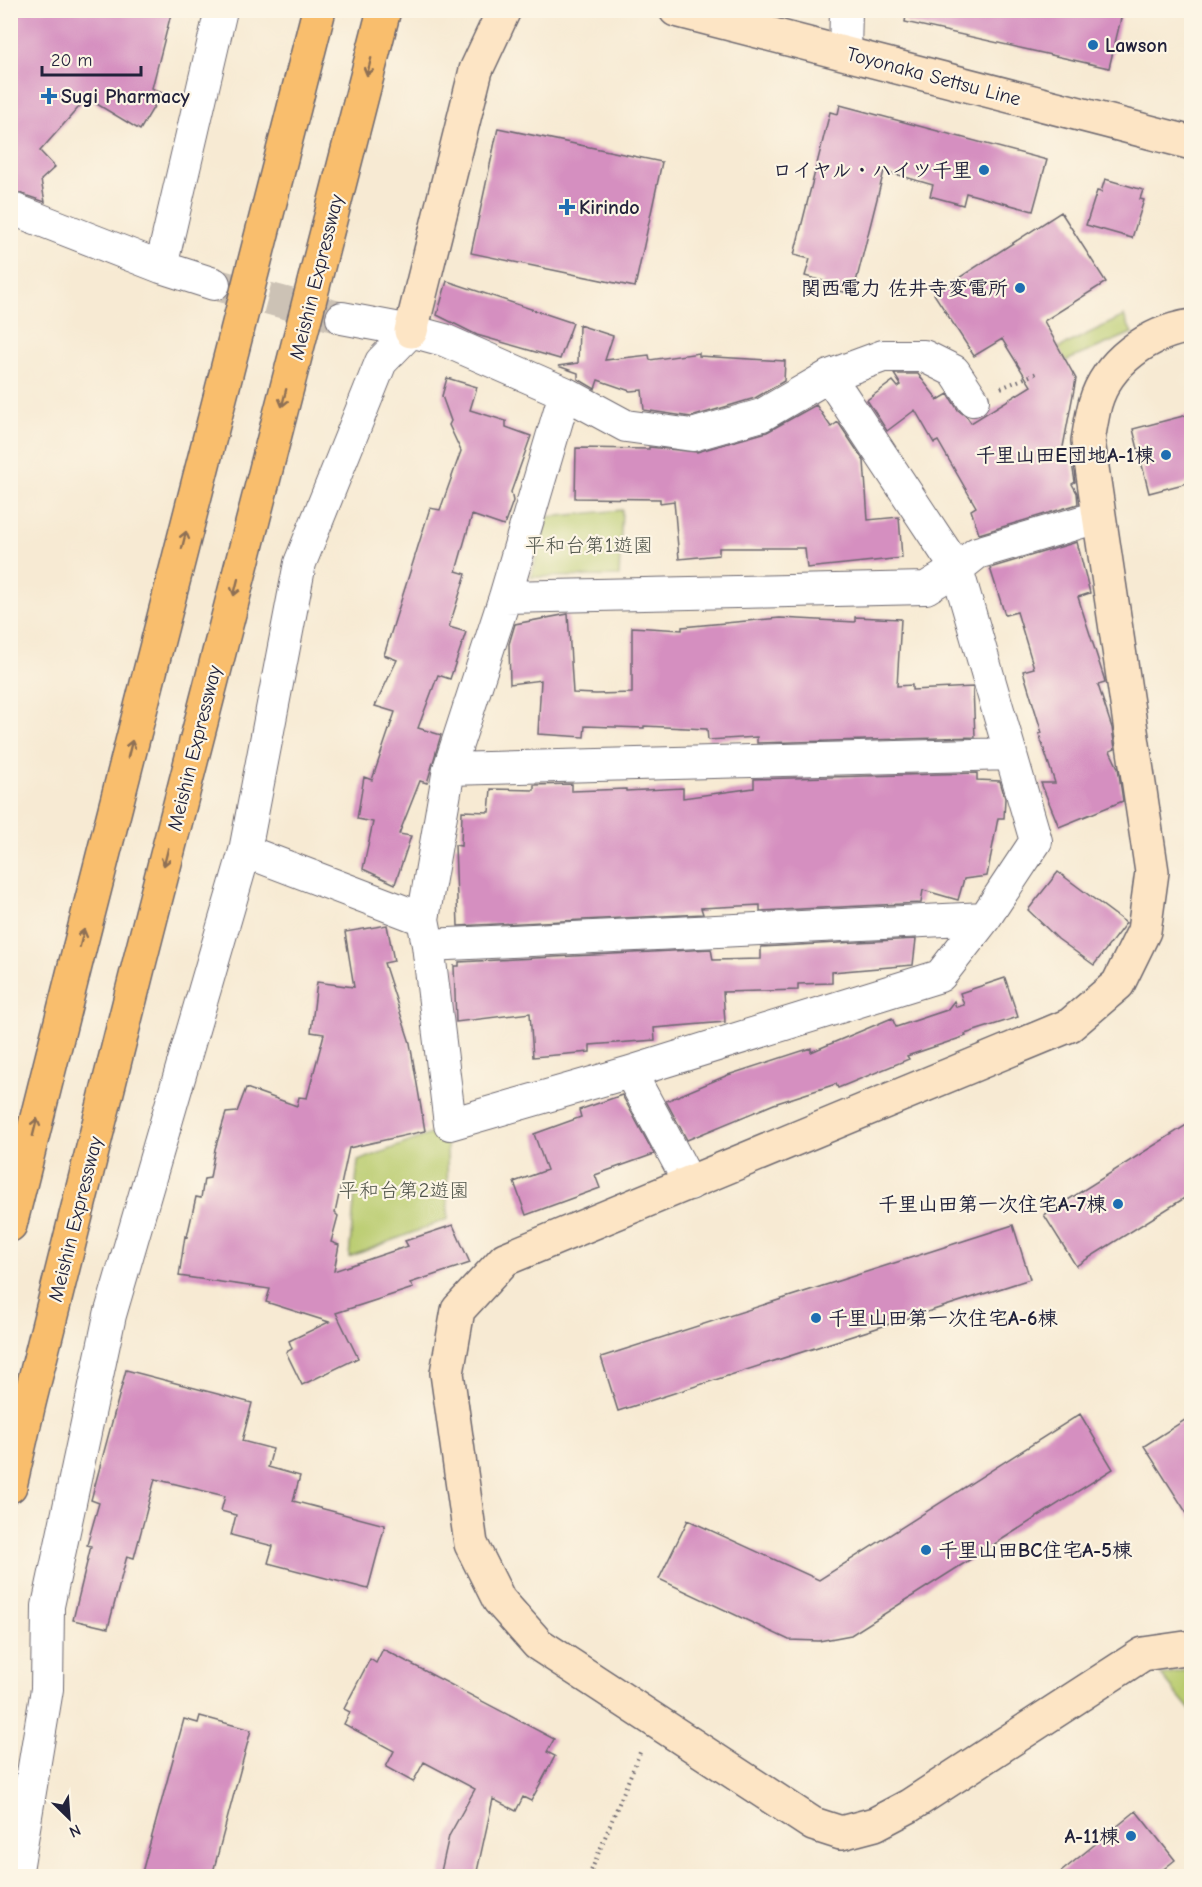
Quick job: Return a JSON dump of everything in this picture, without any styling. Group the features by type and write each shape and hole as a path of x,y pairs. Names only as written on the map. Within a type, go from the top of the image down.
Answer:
{"highway":[{"path":"10,1225 320,10"},
{"name":"Meishin Expressway","path":"10,1486 140,960 384,10"}],"street":[{"path":"161,267 220,10"},
{"path":"16,1876 47,1689 48,1606 110,1315 245,851 300,563 381,362 411,331 476,70 504,10"},
{"name":"Toyonaka Settsu Line","path":"676,10 732,17 845,53 1191,143"},
{"path":"845,53 846,10"},
{"path":"10,208 161,267 214,284"},
{"path":"342,318 411,331 444,340 565,393 626,426 692,435 762,415 830,376 883,356 924,356 954,371 973,400"},
{"path":"1191,326 1178,328 1142,343 1114,368 1095,403 1088,441 1152,872 1144,932 1118,984 1071,1025 505,1259 458,1310 447,1373 471,1544 499,1600 538,1644 813,1824 841,1833 875,1824 909,1806 1143,1654 1191,1647"},
{"path":"565,393 505,597 449,770 425,932 450,1124 940,976 985,918 1036,842 957,569 830,376"},
{"path":"505,597 926,588 957,569 977,553 1098,517"},
{"path":"449,770 1011,754"},
{"path":"245,851 425,932 985,918"},
{"path":"630,1071 690,1184"}],"path":[{"path":"589,1876 642,1746"}],"green space":[{"path":"1124,316 1132,333 1037,373 1030,362"},
{"name":"平和台第1遊園","path":"622,510 619,576 531,577 547,517"},
{"name":"平和台第2遊園","path":"433,1133 447,1143 448,1219 349,1257 358,1161"},
{"path":"1192,1669 1191,1711 1161,1675"}],"building":[{"path":"10,10 172,10 152,88 162,93 140,130 87,98 40,151 55,167 41,180 45,202 10,190"},
{"path":"907,10 1123,10 1109,68 905,22"},
{"path":"840,105 1047,160 1033,211 966,193 963,205 930,196 933,185 884,171 853,294 822,287 823,281 805,276 810,259 794,255 830,112 838,114"},
{"name":"Kirindo","path":"498,128 662,162 635,287 471,253"},
{"path":"1105,179 1143,190 1140,199 1144,200 1132,238 1086,225 1097,191 1101,192"},
{"path":"1061,212 1106,282 1044,321 1076,379 1063,447 1072,464 1075,482 1072,484 1077,493 1078,504 979,534 971,510 976,507 938,441 934,443 915,410 887,431 867,400 893,381 898,387 901,385 894,374 918,374 938,400 948,394 958,410 971,423 1031,386 1002,339 974,356 934,294"},
{"path":"447,281 573,323 560,359 477,335 437,315"},
{"path":"579,325 613,336 605,360 649,355 650,360 699,353 699,356 785,361 784,381 755,398 691,417 644,410 642,390 630,391 598,380 595,389 578,379 578,373 558,366 578,363"},
{"path":"447,378 477,387 470,410 506,421 506,427 531,436 511,492 513,501 504,526 472,515 456,571 466,574 449,627 466,632 450,679 438,675 418,728 441,735 427,783 420,781 399,834 411,836 395,884 363,869 373,822 357,819 364,777 372,780 395,712 375,706 397,660 384,655 430,508 440,510 461,451 449,425 451,421 442,396"},
{"path":"816,405 831,427 838,422 864,461 868,520 899,517 902,558 807,568 805,548 719,548 719,555 679,559 674,501 660,503 660,499 575,498 576,448 649,449 649,447 697,452 767,432"},
{"name":"千里山田E団地A-1棟","path":"1191,414 1191,482 1149,493 1133,429"},
{"path":"1077,542 1090,593 1078,597 1104,678 1105,683 1098,685 1112,728 1115,749 1110,751 1118,768 1123,801 1059,827 1041,783 1055,783 1039,734 1042,733 1023,671 1034,668 1017,612 1005,615 990,568"},
{"path":"568,614 573,693 596,694 632,693 632,627 682,630 682,627 780,618 855,622 855,617 901,619 897,686 912,685 912,690 973,687 975,737 757,743 757,737 708,740 707,729 644,726 644,728 585,726 584,737 538,734 541,680 510,684 509,644 515,624"},
{"path":"977,773 977,780 1000,781 1005,798 1004,818 998,818 987,876 964,879 958,900 923,890 921,903 760,911 760,905 701,908 703,914 458,926 455,845 461,846 462,811 489,812 491,789 534,790 534,785 572,784 572,791 683,788 683,798 754,788 754,779"},
{"path":"1058,872 1126,923 1094,965 1058,939 1028,910"},
{"path":"387,925 394,961 384,963 410,1043 425,1131 349,1148 335,1213 338,1216 331,1242 339,1245 334,1271 408,1246 405,1241 453,1225 470,1263 410,1283 413,1288 336,1313 358,1358 302,1385 286,1352 292,1349 289,1341 329,1322 266,1302 270,1289 179,1276 185,1236 187,1237 196,1197 201,1198 204,1179 210,1178 215,1149 226,1113 237,1112 246,1088 297,1106 299,1097 307,1098 324,1034 311,1032 317,982 354,987 345,932"},
{"path":"916,939 913,965 832,972 832,983 798,984 798,990 723,992 725,1022 654,1028 655,1040 590,1045 590,1052 533,1057 530,1013 456,1022 454,966 459,966 459,962 711,949 713,960 761,959 761,947"},
{"path":"1005,978 1018,1017 907,1056 909,1059 838,1088 836,1084 774,1104 687,1140 666,1101 728,1075 811,1048 811,1052 892,1018 896,1027 947,1010 954,1001 956,1007 964,1005 960,993"},
{"path":"622,1095 654,1154 595,1175 600,1188 526,1215 514,1182 547,1170 534,1134 581,1117 579,1110"},
{"name":"千里山田第一次住宅A-7棟","path":"1191,1122 1191,1194 1076,1266 1044,1215"},
{"name":"千里山田第一次住宅A-6棟","path":"1013,1225 1030,1279 618,1411 601,1357"},
{"path":"126,1370 252,1403 242,1441 273,1449 268,1467 300,1476 293,1501 385,1525 368,1589 268,1563 273,1546 231,1535 236,1515 221,1511 225,1496 155,1479 134,1558 127,1556 108,1628 73,1620 91,1546 87,1545 99,1503 91,1500"},
{"name":"千里山田BC住宅A-5棟","path":"1080,1414 1113,1469 851,1635 819,1641 789,1640 659,1579 688,1520 819,1580"},
{"path":"1191,1416 1191,1520 1144,1446"},
{"path":"383,1649 554,1739 547,1752 555,1756 531,1801 523,1797 516,1811 493,1799 476,1876 440,1876 449,1836 475,1789 424,1762 413,1782 386,1767 394,1751 344,1724 350,1712 344,1709 370,1659 376,1663"},
{"path":"200,1716 251,1730 212,1876 141,1876 184,1719 198,1723"},
{"name":"A-11棟","path":"1136,1811 1175,1860 1155,1876 1056,1876"}],"tunnel":[{"path":"221,286 342,318"}],"place":[{"name":"Lawson","path":"1093,45"},
{"name":"Sugi Pharmacy","path":"49,96"},
{"name":"ロイヤル・ハイツ千里","path":"984,170"},
{"name":"Kirindo","path":"567,207"},
{"name":"関西電力 佐井寺変電所","path":"1020,288"},
{"name":"千里山田E団地A-1棟","path":"1166,455"},
{"name":"千里山田第一次住宅A-7棟","path":"1118,1204"},
{"name":"千里山田第一次住宅A-6棟","path":"816,1318"},
{"name":"千里山田BC住宅A-5棟","path":"926,1550"},
{"name":"A-11棟","path":"1131,1836"}]}
